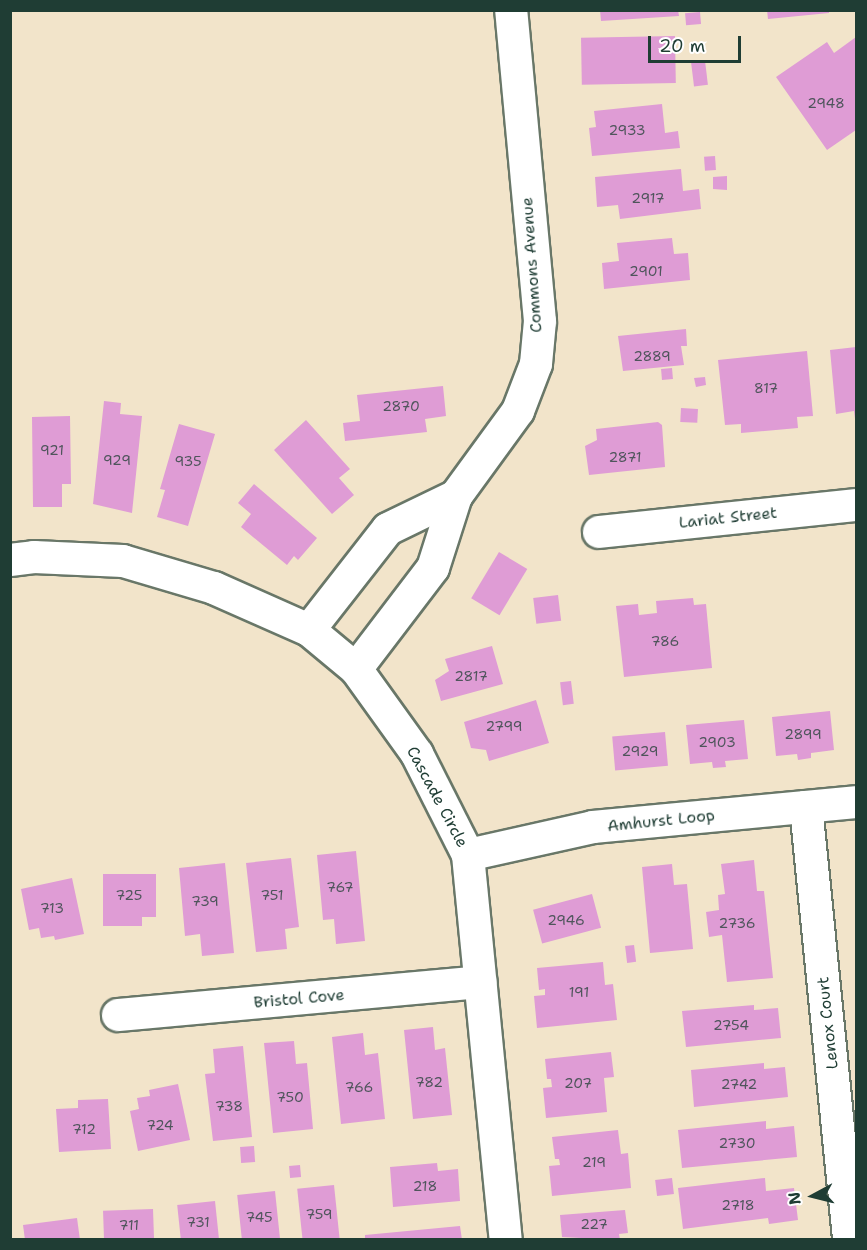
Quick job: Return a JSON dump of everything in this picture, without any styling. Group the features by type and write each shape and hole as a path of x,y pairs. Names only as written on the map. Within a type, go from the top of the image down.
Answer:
{"street":[{"name":"Commons Avenue","path":"356,669 433,568 456,496 518,411 536,364 540,321 511,10"},
{"name":"Commons Avenue","path":"309,630 388,529 456,496"},
{"name":"Lariat Street","path":"598,532 856,505"},
{"name":"Cascade Circle","path":"10,560 34,557 123,561 214,588 309,630 356,669 417,754 468,855 506,1239"},
{"name":"Amhurst Loop","path":"468,855 593,827 856,802"},
{"name":"Lenox Court","path":"806,807 849,1239"},
{"name":"Bristol Cove","path":"118,1015 481,982"}],"building":[{"path":"600,10 678,10 679,16 601,21"},
{"path":"767,10 829,10 829,13 768,19"},
{"path":"700,12 701,24 686,25 685,13"},
{"path":"675,36 676,83 582,85 581,38"},
{"path":"856,37 856,130 827,150 776,77 827,42 834,53"},
{"path":"705,61 708,85 694,87 691,63"},
{"path":"662,104 665,133 678,131 680,148 592,156 589,128 596,127 594,111"},
{"path":"715,156 716,170 705,171 704,157"},
{"path":"681,169 683,191 699,189 701,209 620,219 618,205 597,207 595,177"},
{"path":"727,176 727,190 713,189 713,177"},
{"path":"672,238 674,254 688,253 690,280 604,289 602,263 619,261 617,243"},
{"path":"686,329 687,346 681,346 684,365 623,371 618,336"},
{"path":"856,347 855,419 854,411 836,414 830,350"},
{"path":"807,351 813,416 797,417 798,428 741,433 741,424 725,425 718,360"},
{"path":"672,368 673,379 662,380 661,369"},
{"path":"705,377 706,385 696,387 694,378"},
{"path":"443,386 446,416 425,419 427,432 345,441 343,423 360,421 357,395"},
{"path":"104,401 121,403 120,414 142,416 132,513 93,504"},
{"path":"681,408 698,409 697,423 680,422"},
{"path":"70,416 71,484 62,484 62,507 33,507 32,417"},
{"path":"306,420 350,469 339,478 354,495 332,514 274,450"},
{"path":"658,422 662,425 665,467 589,475 585,446 597,440 596,429"},
{"path":"179,424 215,434 188,526 157,517 165,490 160,489"},
{"path":"254,484 317,538 298,560 294,556 287,565 241,527 251,514 238,503"},
{"path":"499,552 527,569 499,615 471,598"},
{"path":"558,595 561,621 536,624 533,598"},
{"path":"693,598 694,605 706,604 712,668 624,677 616,606 638,604 639,615 657,613 656,601"},
{"path":"492,646 503,684 441,701 435,680 449,671 445,659"},
{"path":"571,681 574,704 563,705 560,682"},
{"path":"536,700 549,743 489,761 486,750 471,748 464,722"},
{"path":"830,711 834,750 811,753 811,758 798,760 797,754 776,756 772,717"},
{"path":"744,720 748,759 725,761 726,767 713,768 712,762 690,764 686,725"},
{"path":"665,732 668,766 615,770 612,737"},
{"path":"356,851 365,941 336,944 334,919 323,920 317,855"},
{"path":"291,858 299,927 285,929 287,949 256,952 246,863"},
{"path":"754,860 757,891 764,891 773,978 727,982 722,935 709,937 706,912 719,910 718,895 725,894 721,864"},
{"path":"225,863 234,953 202,956 200,934 185,936 179,868"},
{"path":"672,864 674,885 687,884 693,949 650,953 642,867"},
{"path":"103,874 156,874 156,917 142,917 142,926 103,926"},
{"path":"72,878 84,934 55,940 54,936 41,938 39,928 29,930 21,889"},
{"path":"592,894 601,928 542,944 533,910"},
{"path":"634,945 636,962 627,963 625,946"},
{"path":"603,962 605,985 613,984 617,1020 537,1028 534,996 545,995 545,989 539,990 537,968"},
{"path":"754,1005 754,1010 778,1008 781,1038 686,1047 682,1011"},
{"path":"433,1027 435,1050 445,1048 452,1115 413,1119 404,1030"},
{"path":"363,1033 365,1055 378,1053 385,1119 341,1124 332,1037"},
{"path":"294,1041 296,1064 307,1063 313,1129 273,1133 264,1043"},
{"path":"243,1046 252,1137 213,1141 205,1074 215,1073 213,1049"},
{"path":"611,1052 614,1077 604,1078 607,1112 546,1118 543,1088 552,1087 551,1079 547,1079 545,1059"},
{"path":"764,1063 764,1069 785,1067 788,1097 694,1107 691,1070"},
{"path":"178,1084 190,1140 138,1151 130,1111 139,1109 137,1098 150,1096 149,1090"},
{"path":"108,1099 111,1149 59,1152 56,1109 78,1108 78,1100"},
{"path":"766,1121 766,1129 794,1126 797,1157 682,1168 678,1130"},
{"path":"618,1130 621,1154 628,1153 631,1188 552,1196 549,1166 560,1165 559,1159 555,1159 552,1137"},
{"path":"254,1146 255,1162 241,1163 240,1147"},
{"path":"437,1163 438,1171 458,1169 460,1201 393,1207 390,1167"},
{"path":"300,1165 301,1177 290,1178 289,1166"},
{"path":"672,1178 674,1194 657,1196 655,1180"},
{"path":"765,1178 766,1191 794,1188 798,1220 769,1224 768,1218 683,1229 678,1188"},
{"path":"334,1185 340,1240 303,1240 297,1189"},
{"path":"275,1191 280,1240 242,1240 237,1195"},
{"path":"215,1201 219,1240 181,1240 177,1205"},
{"path":"153,1209 154,1240 104,1240 103,1211"},
{"path":"625,1210 628,1233 619,1234 620,1240 562,1237 560,1215"},
{"path":"77,1218 80,1240 25,1240 23,1225"},
{"path":"460,1226 462,1240 365,1240 365,1235"}]}
